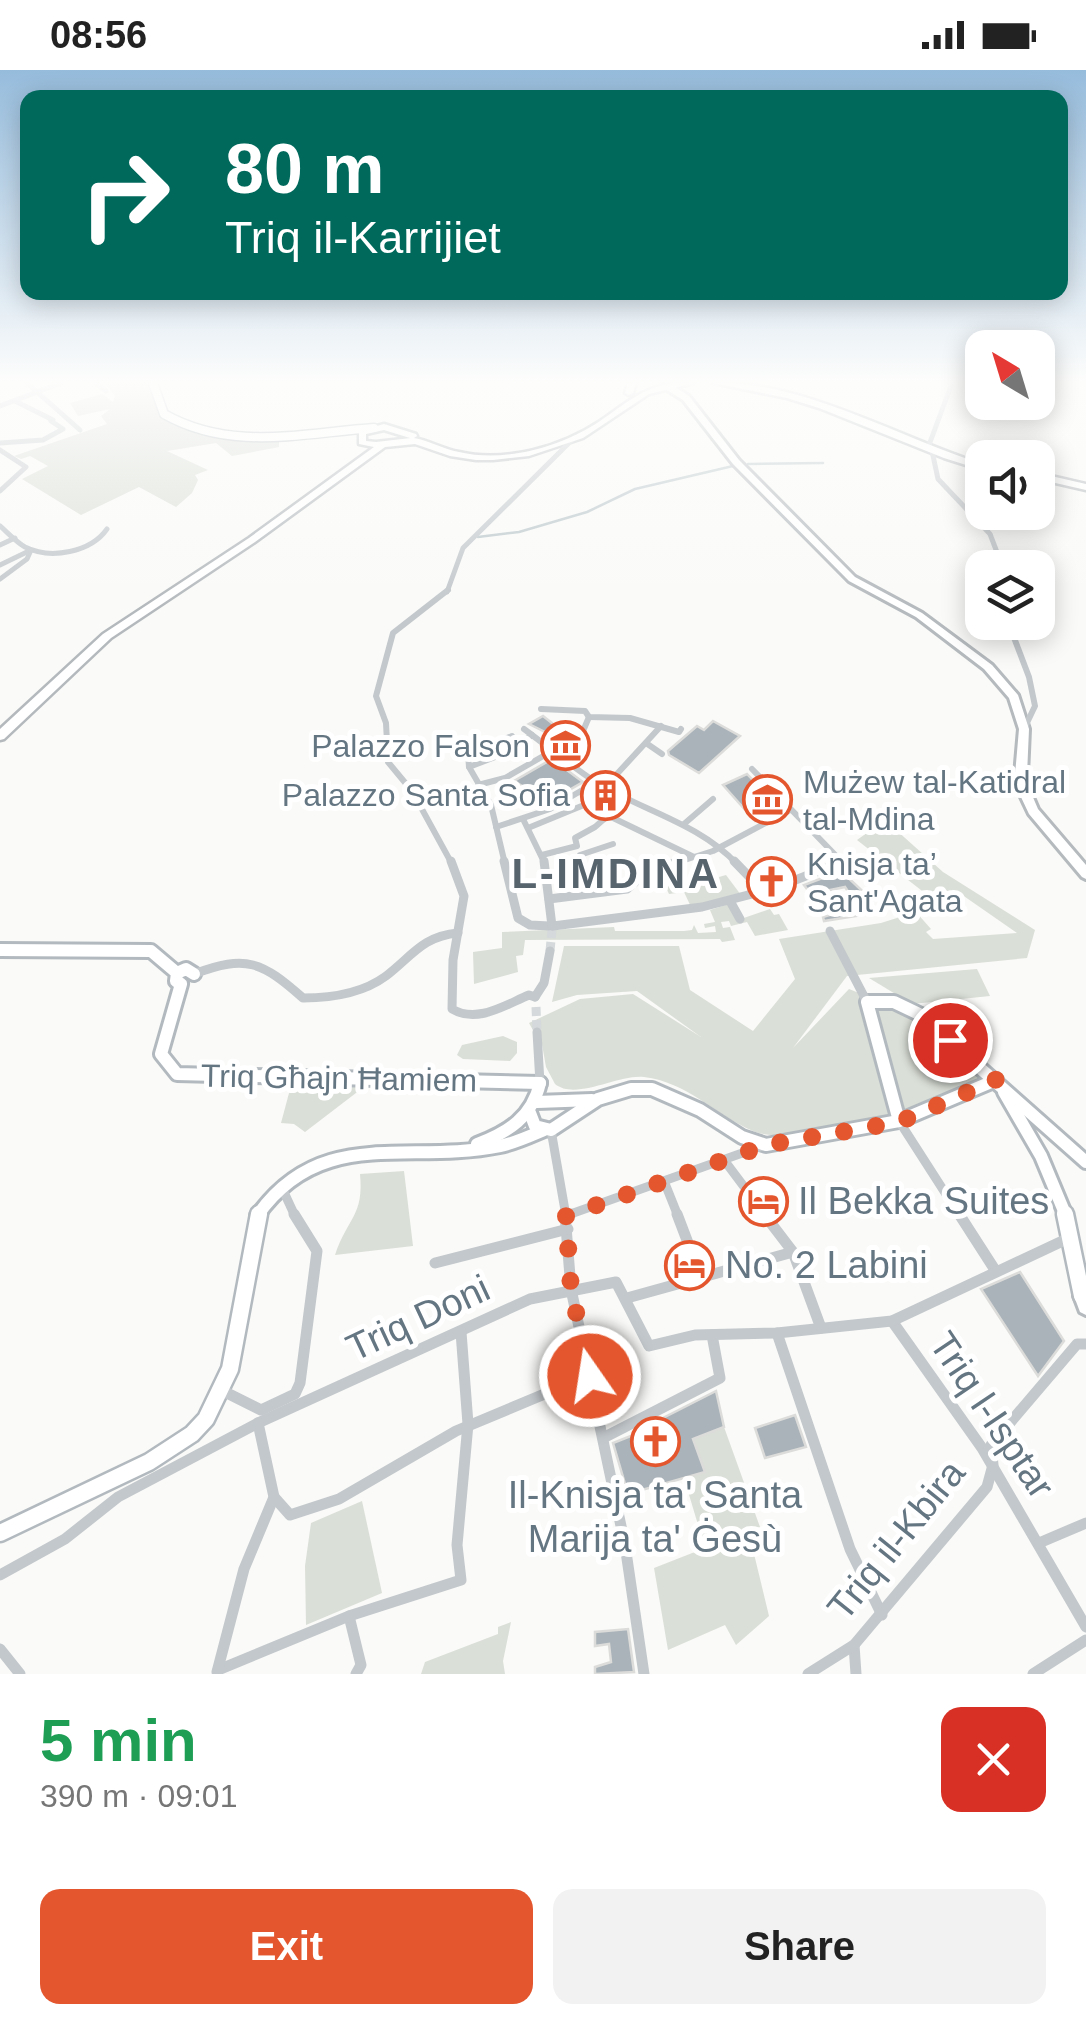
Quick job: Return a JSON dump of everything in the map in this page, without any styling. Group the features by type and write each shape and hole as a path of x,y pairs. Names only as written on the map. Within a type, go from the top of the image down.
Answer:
{"highway":[{"path":"0,728 102,634 304,496 342,458"},
{"path":"0,736 106,636 252,540 365,458"},
{"path":"1055,482 1086,489"}],"main road":[{"path":"733,458 852,578 919,615 988,667 1014,697 1024,729 1021,775 1026,795 1033,811 1086,874"}],"street":[{"path":"0,491 26,467 15,458"},
{"path":"550,951 536,1002 529,995 475,1015 455,1013 450,992 464,896 447,849 408,785 388,762 386,724 376,696 393,633 448,593 463,548 555,458"},
{"path":"933,458 938,478 990,534 996,550"},
{"path":"0,526 31,550 48,552"},
{"path":"0,579 28,558 88,546 104,537 107,529"},
{"path":"0,545 15,538"},
{"path":"28,558 31,550"},
{"path":"0,565 31,550"},
{"path":"1015,640 1035,706 1024,729"},
{"path":"540,709 585,711 589,716"},
{"path":"589,716 616,716 678,732 681,729"},
{"path":"566,760 581,746 578,745 589,716"},
{"path":"496,827 526,823 605,790 661,726"},
{"path":"470,767 508,752 528,732 605,790 684,824 720,846 764,892"},
{"path":"512,736 468,754 470,767 491,806 518,918 552,927 710,908 846,863 752,768"},
{"path":"646,743 662,754"},
{"path":"478,786 505,778 552,750"},
{"path":"526,823 550,809 605,790"},
{"path":"582,868 575,838 628,798"},
{"path":"684,824 713,799"},
{"path":"549,900 627,889 648,871 720,846 790,810"},
{"path":"609,816 694,857"},
{"path":"526,823 542,855 552,927"},
{"path":"542,855 613,844"},
{"path":"730,901 740,919"},
{"path":"830,931 866,1002 899,1122 995,1270"},
{"path":"0,950 150,950 179,978 190,981 194,974 226,962 265,964 303,998 317,998 368,986 416,944 444,933 458,933"},
{"name":"Triq Għajn Ħamiem","path":"179,978 161,1054 176,1074 540,1083"},
{"path":"866,1002 894,1002 920,1014 1086,1162"},
{"path":"537,1032 542,1104 535,1126 548,1130"},
{"path":"435,1263 567,1223 664,1181 766,1145 899,1122 996,1080"},
{"path":"996,1080 1041,1156 1064,1208 1085,1297"},
{"path":"0,1533 149,1462 192,1434 223,1391 230,1368 251,1231 262,1204 297,1170 331,1158 496,1147 548,1130 598,1100 631,1089 652,1089 700,1110 742,1137 766,1145"},
{"path":"468,1147 502,1135 542,1104 598,1100"},
{"path":"542,1104 564,1110 564,1119"},
{"path":"548,1130 567,1223 571,1289 604,1438 644,1674"},
{"path":"724,1160 793,1252 821,1328"},
{"path":"664,1181 701,1278"},
{"path":"223,1391 261,1410 295,1394 300,1383 318,1251 286,1202 281,1183"},
{"path":"604,1438 720,1378 712,1334 777,1333 892,1321 1071,1237"},
{"path":"627,1298 793,1252"},
{"name":"Triq Doni","path":"0,1575 64,1540 118,1497 202,1450 530,1299 616,1282 649,1346 712,1334"},
{"name":"Triq l-Isptar","path":"892,1321 992,1465 1086,1628"},
{"path":"217,1672 349,1616 462,1580 458,1546 468,1424 461,1332"},
{"path":"777,1333 850,1549 882,1616"},
{"name":"Triq il-Kbira","path":"808,1674 854,1644 882,1616 986,1486 992,1444 1078,1344 1086,1344"},
{"path":"258,1423 274,1497 290,1515 319,1512 468,1424 522,1398 590,1376"},
{"path":"192,1434 202,1450"},
{"path":"217,1672 244,1569 274,1497"},
{"path":"1039,1543 1086,1523"},
{"path":"349,1616 361,1665 356,1674"},
{"path":"1033,1674 1086,1640"},
{"path":"854,1644 856,1674"},
{"path":"0,1650 20,1674"}],"shaded area":[{"path":"33,458 182,458 208,470 195,475 198,480 192,493 176,507 139,487 81,515 22,479 48,466"},
{"path":"885,820 943,872 1035,930 1027,958 847,976 793,1048 849,989 916,1016 991,1079 872,1119 803,1134 775,1135 753,1131 659,1080 634,1077 574,1090 555,1084 546,1067 540,1033 534,1032 529,1023 580,999 633,994 701,1037 637,991 577,995 552,1002 564,946 679,946 690,990 753,1031 795,979 779,939 881,923 916,912 931,929 926,932 933,939 1017,933 958,892 926,894 857,840"},
{"path":"675,875 679,881 698,877 703,886 720,882 719,877 726,875 741,895 692,909 684,892 669,894 662,879"},
{"path":"729,904 738,920 770,909 774,915 779,914 788,930 755,936 747,922 731,926 729,921 721,922 723,928 730,927 735,940 722,942 525,940 523,955 516,956 518,972 474,984 473,952 502,948 502,932 614,927 615,931 684,931 692,930 694,925 698,933 716,932 715,926 705,928 704,924 715,922 710,910"},
{"path":"977,969 990,996 912,1004 869,978"},
{"path":"503,1036 517,1042 517,1053 510,1061 463,1059 457,1055 462,1045"},
{"path":"292,1082 369,1083 305,1132 294,1124 281,1123"},
{"path":"404,1171 413,1246 335,1255 360,1199 360,1174"},
{"path":"724,1427 760,1527 748,1529 769,1616 736,1645 725,1625 668,1650 654,1568 705,1548 684,1478 705,1472 693,1439"},
{"path":"362,1501 382,1593 306,1625 305,1566 311,1523"},
{"path":"511,1622 503,1661 505,1674 421,1674 425,1662 498,1634 498,1627"}],"building":[{"path":"543,716 555,729 574,734 564,751 556,744 561,740 529,724"},
{"path":"713,721 740,736 699,773 669,755 668,751 697,726 704,730"},
{"path":"552,759 583,782 548,802 514,781"},
{"name":"Mużew tal-Katidral tal-Mdina","path":"747,774 780,808 755,821 723,785"},
{"path":"841,871 873,901 868,904 874,913 824,921 823,917 858,906 845,887 811,894 804,885"},
{"path":"1020,1272 1064,1341 1038,1376 981,1289"},
{"name":"Il-Knisja ta' Santa Marija ta' Ġesù","path":"716,1391 724,1427 693,1439 705,1472 628,1494 613,1443 656,1426 657,1421"},
{"path":"795,1415 806,1447 765,1458 755,1428"},
{"path":"628,1629 634,1672 595,1674 595,1667 611,1662 609,1644 595,1646 595,1632"}],"waterway":[{"path":"748,464 823,463"},
{"path":"478,537 519,532 587,512 635,489 733,466"}],"tunnel":[{"path":"550,951 552,930"},
{"path":"536,1007 537,1032"}],"place":[{"name":"Palazzo Falson","path":"565,746"},
{"name":"Palazzo Santa Sofia","path":"605,795"},
{"name":"Mużew tal-Katidral tal-Mdina","path":"768,800"},
{"name":"Knisja ta’ Sant'Agata","path":"772,882"},
{"name":"Il Bekka Suites","path":"763,1201"},
{"name":"No. 2 Labini","path":"690,1265"},
{"name":"Il-Knisja ta' Santa Marija ta' Ġesù","path":"655,1441"}],"district":[{"name":"L-IMDINA","path":"616,873"}],"route":[{"path":"590,1376 571,1289 566,1216 766,1145 899,1122 996,1080 950,1040"}]}
